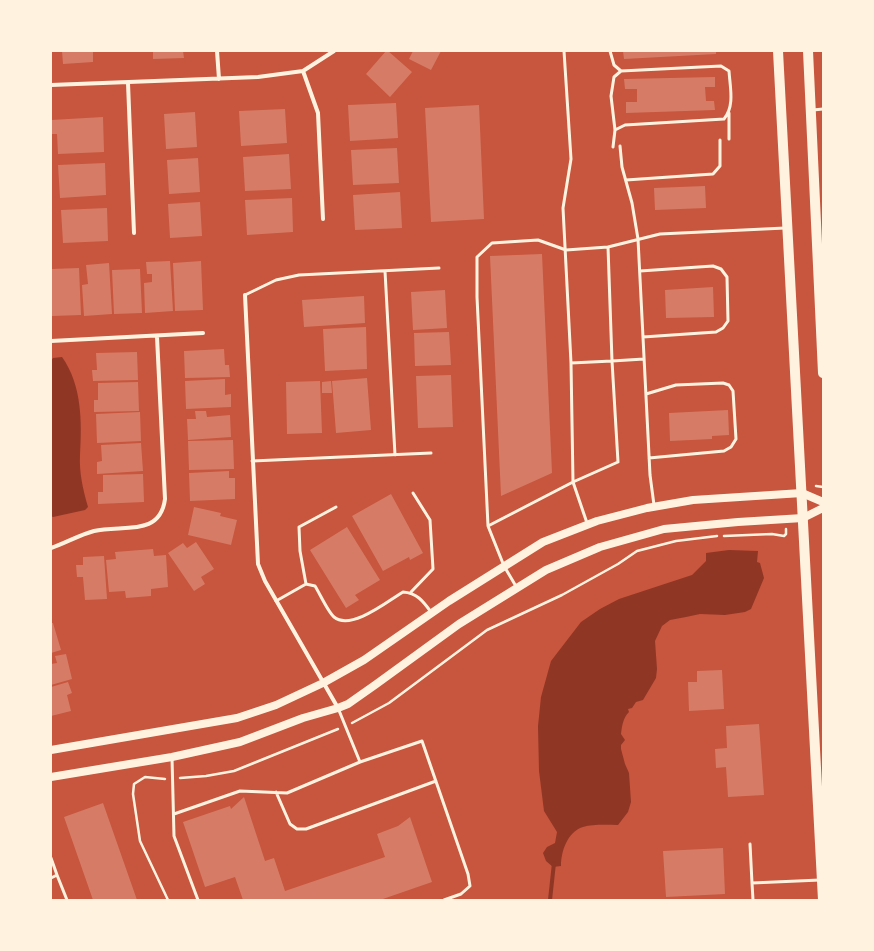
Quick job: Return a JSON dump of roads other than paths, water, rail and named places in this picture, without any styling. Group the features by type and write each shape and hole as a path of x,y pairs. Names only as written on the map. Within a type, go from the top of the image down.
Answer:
{"main road":[{"path":"778,51 823,900"},
{"path":"808,51 820,235 823,373"},
{"path":"51,750 237,718 276,705 323,683 364,660 432,612 543,542 587,525 654,507 693,500 802,493 823,502"},
{"path":"51,777 172,757 240,742 304,718 348,704 459,624 546,570 600,547 631,537 664,529 803,518 823,508"}],"street":[{"path":"217,51 219,79"},
{"path":"51,85 258,77 302,71 334,51"},
{"path":"302,71 318,113 323,219"},
{"path":"128,83 134,233"},
{"path":"245,295 256,554 261,573 338,708"},
{"path":"51,341 157,337 203,333"},
{"path":"51,548 95,531 146,526 160,516 165,499 157,337"}],"lane":[{"path":"564,51 571,159 563,208 571,363 573,482 587,525"},
{"path":"610,51 614,65 621,71"},
{"path":"613,146 615,130 611,96 614,77 621,71 721,66 729,71 731,98 729,113 729,139"},
{"path":"811,110 823,109"},
{"path":"615,130 625,125 715,121 724,119 729,113"},
{"path":"626,180 713,174 720,166 720,140"},
{"path":"620,146 622,167 632,203 638,239 649,458 654,507"},
{"path":"517,588 504,566 488,526 477,297 477,257 492,243 538,240 566,250 608,247 660,234 787,228"},
{"path":"488,526 573,482 618,462 612,361 608,247"},
{"path":"640,272 713,266 722,269 727,276 728,321 723,328 716,332 643,336"},
{"path":"245,295 276,280 299,275 439,268"},
{"path":"385,271 395,455"},
{"path":"571,363 644,359"},
{"path":"646,394 676,385 723,383 729,385 733,390 736,439 730,447 724,451 649,458"},
{"path":"252,461 431,453"},
{"path":"411,592 433,569 430,520 413,492"},
{"path":"306,584 300,551 299,527 336,507"},
{"path":"276,601 306,584 315,586 334,617 343,621 357,620 403,592 411,592 419,597 432,612"},
{"path":"338,708 360,762"},
{"path":"174,814 240,791 287,792 360,762 422,741 468,874 470,886 461,894 444,900"},
{"path":"172,757 174,836 198,900"},
{"path":"276,792 290,824 297,829 306,829 436,781"},
{"path":"750,844 753,900"},
{"path":"51,858 67,900"},
{"path":"51,878 57,875"},
{"path":"752,883 822,880"}],"waterway":[{"path":"550,900 554,863"}]}
